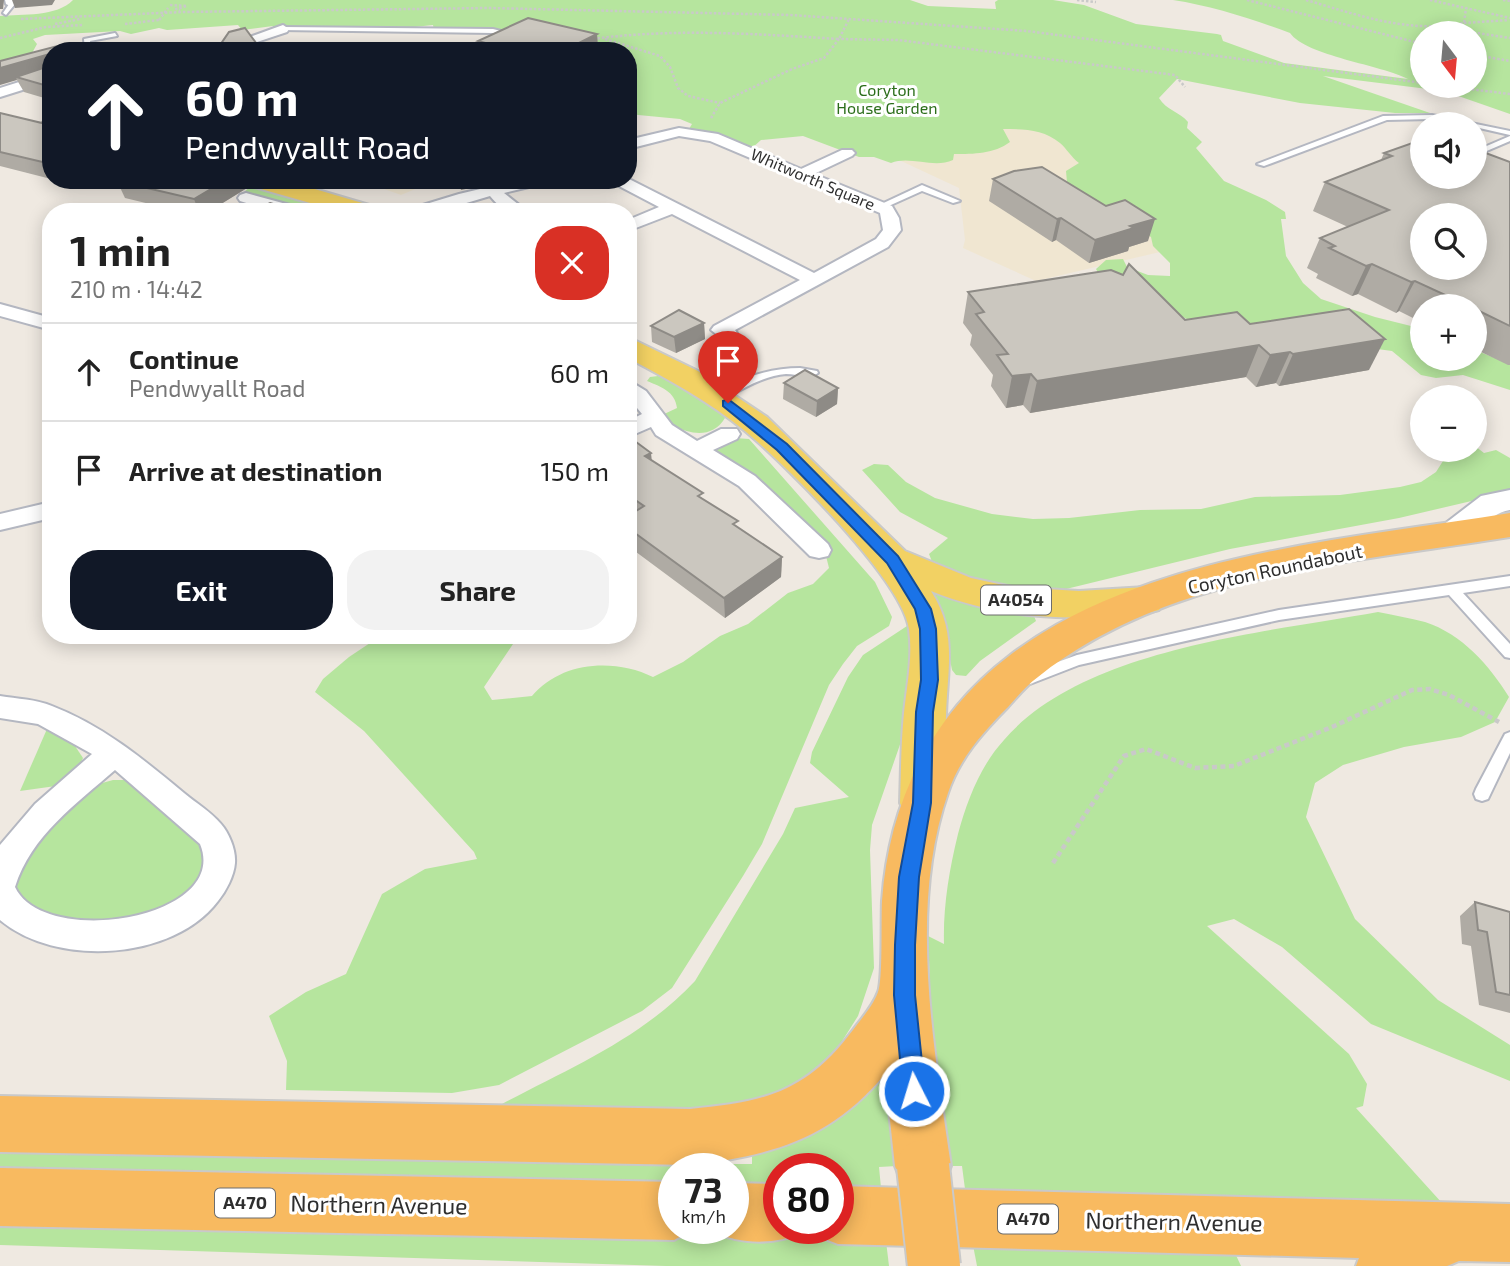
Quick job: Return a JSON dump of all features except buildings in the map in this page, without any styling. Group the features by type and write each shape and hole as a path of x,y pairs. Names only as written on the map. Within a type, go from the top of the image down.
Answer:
{"highway":[{"name":"Coryton Roundabout","path":"934,1266 905,995 906,905 922,803 939,762 957,734 983,703 1018,669 1056,642 1146,600 1201,581 1247,571 1510,525"},
{"path":"0,1124 690,1137 732,1132 774,1124 803,1111 831,1093 858,1066 886,1030 905,995"},
{"name":"Northern Avenue","path":"0,1197 658,1211"},
{"name":"Northern Avenue","path":"854,1215 1495,1233"},
{"path":"1386,1266 1408,1250 1441,1238 1495,1233"}],"main road":[{"path":"250,189 320,203"},
{"name":"A4054","path":"637,351 719,397 782,447 892,560 923,609 928,629 930,680 925,712 922,803"},
{"name":"A4054","path":"892,560 970,591 1024,602 1069,607 1146,600"}],"street":[{"path":"248,42 283,29"},
{"path":"0,93 42,79"},
{"name":"Whitworth Square","path":"637,142 661,135 684,133 713,137 886,209 891,218 892,230 882,243 721,330 727,333"},
{"path":"802,174 847,153"},
{"path":"250,189 277,203"},
{"path":"441,203 502,189"},
{"path":"637,189 814,280"},
{"path":"494,191 504,203"},
{"path":"637,222 673,207"},
{"path":"0,310 42,322"},
{"path":"637,393 664,430 747,481 819,550"},
{"path":"637,425 653,417"},
{"path":"696,450 729,434"},
{"path":"1449,536 1491,503 1510,500"},
{"path":"0,522 42,512"},
{"path":"0,707 44,714 114,753 211,834 218,845 218,869 203,896 191,908 151,929 129,934 82,935 50,930 10,909 0,892 10,854 24,836 114,753"}],"lane":[{"path":"283,29 493,32 507,34 513,39"},
{"path":"87,42 115,34"},
{"path":"1261,164 1387,118 1410,117"},
{"path":"1487,127 1510,133"},
{"path":"1487,149 1510,138"},
{"path":"879,207 922,188 956,201"},
{"path":"719,397 771,371 800,370 813,373"},
{"path":"983,703 1032,677 1077,660 1135,645 1279,615 1510,580"},
{"path":"1452,589 1508,649"},
{"path":"1482,794 1510,738"}],"path":[{"path":"159,20 174,0"},
{"path":"1077,0 1096,2"},
{"path":"1247,0 1410,41"},
{"path":"1306,0 1383,21 1410,24"},
{"path":"1430,0 1510,19"},
{"path":"1503,0 1510,1"},
{"path":"169,7 187,6 171,13"},
{"path":"13,20 171,13 489,8 625,10 849,19 1027,32 1410,81"},
{"path":"1465,21 1466,8"},
{"path":"1466,12 1486,12"},
{"path":"27,31 98,16"},
{"path":"637,49 660,56 670,67 678,88 688,96 720,103 792,69 824,58 839,39 849,19"},
{"path":"1488,21 1510,19"},
{"path":"586,39 624,35 743,33 898,40 1175,75 1185,87"},
{"path":"1488,34 1510,38"},
{"path":"601,38 614,42"},
{"path":"1488,57 1510,61"},
{"path":"1488,91 1510,94"},
{"path":"684,133 714,116 720,103"},
{"path":"1053,863 1124,757 1146,750 1195,768 1234,765 1332,727 1412,690 1421,689 1449,695 1510,728"}],"shaded area":[{"path":"1040,118 1207,241 1036,281 963,248 965,240 959,188 899,160 986,123"},
{"path":"384,189 415,189 401,195"}],"green space":[{"name":"Coryton House Garden","path":"73,0 910,0 928,6 996,9 995,2 998,0 1053,0 1084,5 1136,24 1221,35 1223,41 1284,63 1408,79 1312,48 1290,33 1262,23 1217,9 1173,0 1510,0 1510,114 1464,98 1488,98 1488,21 1410,21 1410,87 1323,76 1427,112 1395,113 1300,103 1177,79 1159,98 1188,122 1187,128 1202,142 1196,148 1224,181 1285,212 1286,219 1281,219 1286,256 1303,283 1321,299 1410,326 1410,366 1392,351 1199,325 1100,276 1096,269 1106,260 1123,259 1127,267 1148,275 1170,276 1170,263 1153,246 1151,237 1067,182 1066,171 1079,163 1054,138 1040,132 1003,129 1010,142 1004,146 984,152 954,154 953,160 938,163 906,160 891,163 874,157 859,157 803,136 761,140 752,148 711,132 689,129 692,124 680,119 637,115 637,42 548,42 502,31 468,28 434,30 433,25 367,32 328,29 272,30 273,26 242,30 238,25 167,30 159,28 131,34 120,31 45,35 33,39 37,44 31,55 0,68 0,16 49,12"},
{"path":"248,189 267,189 322,203 278,203 243,193"},
{"path":"1487,355 1510,364 1510,390 1463,375 1436,378 1421,375 1416,371 1487,371"},
{"path":"658,376 696,391 725,418 715,429 702,433 681,429 666,422 662,415 677,408 676,402 662,388 647,381 650,377"},
{"path":"735,438 749,439 875,582 892,617 889,626 857,646 829,685 762,844 672,988 642,1011 499,1085 452,1093 286,1090 287,1061 269,1016 306,992 346,974 382,894 425,869 477,859 474,852 364,731 315,692 323,679 368,644 513,644 484,687 492,700 532,696 544,684 558,676 589,666 622,667 653,677 683,662 720,636 748,624 788,593 813,584 829,568 823,544 715,453 717,445"},
{"path":"1496,450 1510,458 1510,492 1399,518 1230,549 1066,589 1012,588 977,583 933,564 929,554 948,538 900,512 862,470 874,464 888,465 906,482 935,498 992,514 1033,519 1140,510 1201,509 1255,497 1340,495 1421,482 1436,472 1442,462 1487,462 1487,452"},
{"path":"924,585 1025,613 1034,616 1036,621 980,661 966,676 956,675 952,670 943,624"},
{"path":"1378,612 1425,622 1451,634 1483,662 1509,697 1495,722 1461,737 1404,747 1343,765 1315,783 1306,817 1355,919 1438,1000 1510,1045 1510,1081 1371,1024 1282,947 1234,919 1207,926 1349,1054 1367,1084 1363,1106 1356,1108 1442,1203 965,1189 962,1166 946,1166 933,1057 928,936 944,944 947,889 958,834 975,784 988,761 1004,740 1038,709 1080,684 1127,665 1230,637"},
{"path":"910,626 916,656 903,736 872,825 870,850 874,968 858,1016 839,1046 815,1072 788,1089 713,1111 502,1104 629,1035 674,1001 695,981 783,834 795,808 849,797 810,763 812,752 848,677 863,655"},
{"path":"47,729 73,743 83,758 79,767 63,785 20,791"},
{"path":"126,780 134,784 200,842 207,869 184,898 161,914 140,920 108,922 72,919 30,907 15,886 30,843 95,785"},
{"path":"885,1074 897,1166 879,1167 881,1188 854,1188 854,1153 763,1153 763,1187 749,1187 752,1152 773,1149 809,1135 856,1102"},
{"path":"0,1150 658,1164 658,1186 0,1171"},
{"path":"0,1222 658,1236 658,1244 749,1244 749,1238 763,1238 763,1244 854,1244 854,1240 886,1241 889,1266 666,1266 0,1245"},
{"path":"973,1245 1234,1251 1241,1266 977,1266"}],"route":[{"path":"728,403 782,447 892,560 923,609 928,629 930,680 925,712 922,803 909,877 905,945 905,995 914,1091"}]}
